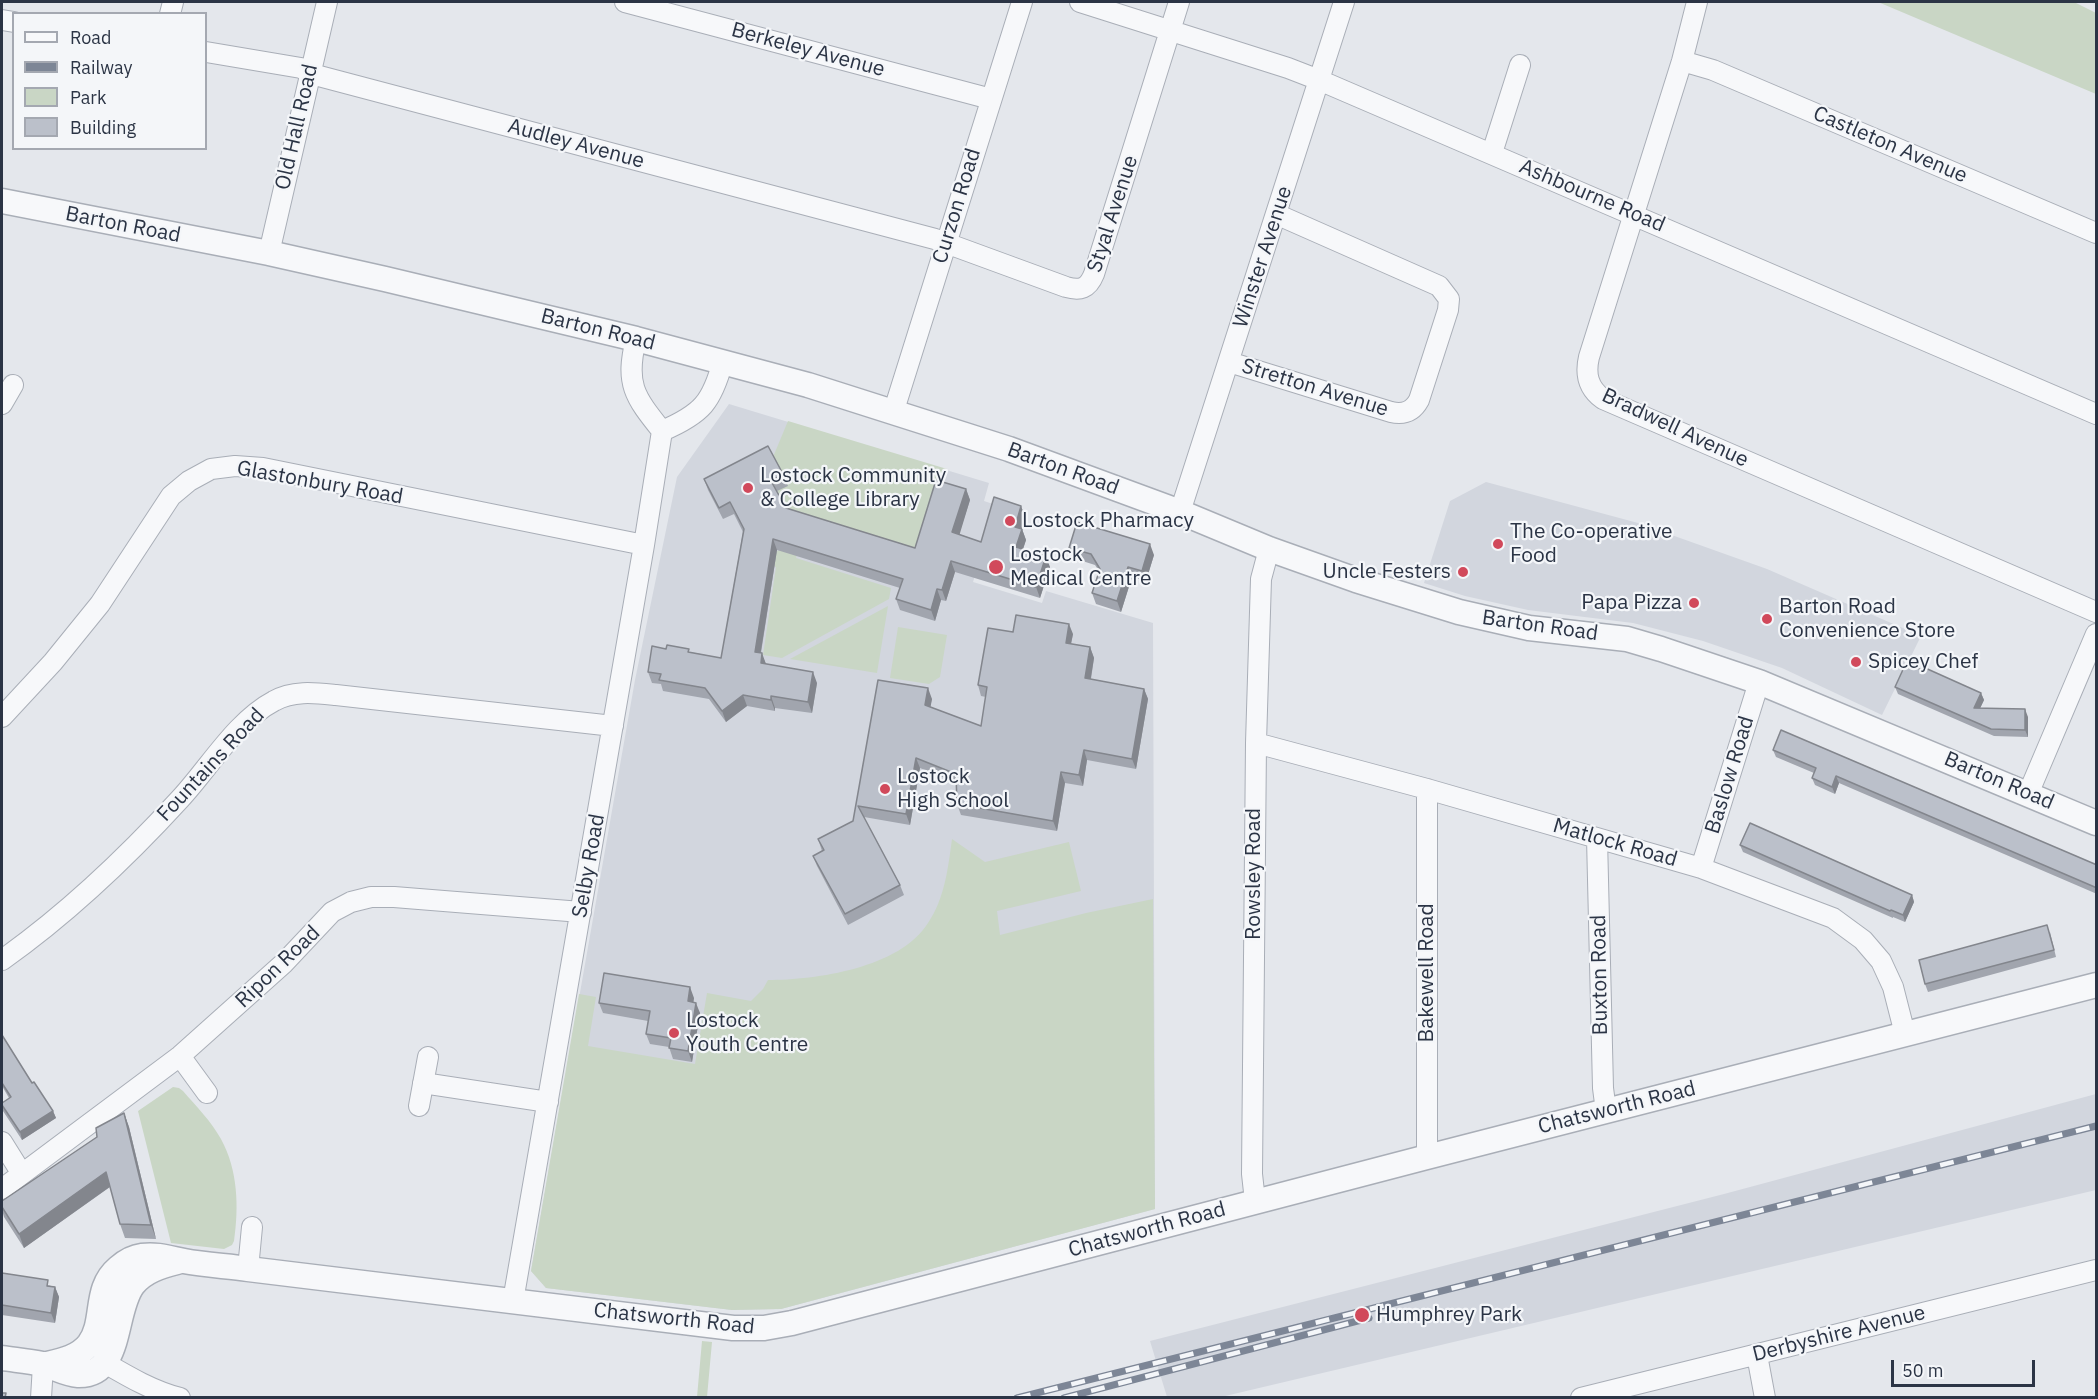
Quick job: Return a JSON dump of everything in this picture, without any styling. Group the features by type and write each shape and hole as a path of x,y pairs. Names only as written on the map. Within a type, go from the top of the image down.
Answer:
{"street":[{"name":"Old Hall Road","path":"269,253 327,2"},
{"name":"Berkeley Avenue","path":"625,2 991,99"},
{"name":"Curzon Road","path":"894,410 1022,2"},
{"name":"Ashbourne Road","path":"1080,2 1319,80 2097,414"},
{"path":"1170,31 1179,2"},
{"name":"Winster Avenue","path":"1180,512 1344,2"},
{"name":"Bradwell Avenue","path":"1697,2 1682,61 1587,364 1588,378 1598,395 1718,450 2097,612"},
{"name":"Styal Avenue","path":"946,243 1066,287 1080,289 1089,285 1170,31"},
{"name":"Audley Avenue","path":"207,52 302,68 331,79 946,243"},
{"name":"Castleton Avenue","path":"1682,61 1713,70 2097,233"},
{"path":"1492,153 1520,65"},
{"name":"Barton Road","path":"2,201 269,253 636,339 723,361 894,410 1009,448 1180,512 1269,549 1356,580 1482,619 1529,628 1627,639 1759,682 2097,823"},
{"name":"Stretton Avenue","path":"1229,362 1391,412 1407,412 1419,400 1448,310 1449,299 1439,286 1276,214"},
{"path":"636,339 630,368 633,387 644,409 662,431 678,425 700,409 714,390 723,361"},
{"path":"2,404 13,385"},
{"name":"Selby Road","path":"513,1301 662,431"},
{"name":"Glastonbury Road","path":"2,717 53,662 100,604 171,496 189,481 211,469 235,466 263,468 644,545"},
{"name":"Rowsley Road","path":"1255,1201 1252,1174 1256,743 1261,579 1269,549"},
{"path":"2028,794 2097,634"},
{"name":"Baslow Road","path":"1701,868 1759,682"},
{"name":"Fountains Road","path":"2,960 62,914 114,867 181,799 243,725 275,699 301,693 336,695 613,726"},
{"name":"Matlock Road","path":"1256,743 1427,789 1701,868 1833,918 1863,940 1881,961 1889,978 1905,1034"},
{"name":"Bakewell Road","path":"1427,789 1427,1157"},
{"name":"Buxton Road","path":"1597,838 1603,1088 1606,1111"},
{"name":"Ripon Road","path":"2,1189 180,1056 284,963 332,912 351,902 371,897 394,897 581,912"},
{"name":"Chatsworth Road","path":"43,1365 64,1360 77,1354 88,1345 94,1334 103,1287 113,1272 124,1263 139,1256 157,1255 182,1261 733,1328 764,1328 792,1323 1255,1201 2097,985"},
{"path":"180,1056 207,1093"},
{"path":"419,1106 428,1057"},
{"path":"423,1083 548,1102"},
{"path":"2,1142 22,1174"},
{"path":"248,1269 252,1227"},
{"name":"Chatsworth Road","path":"105,1363 113,1349 127,1296 134,1284 145,1274 163,1265 182,1261"},
{"name":"Derbyshire Avenue","path":"1581,1398 2097,1270"},
{"path":"1756,1355 1765,1398"},
{"path":"2,1358 43,1365 78,1375 92,1372 105,1363 165,1394 180,1398"},
{"path":"41,1398 43,1365"}],"shaded area":[{"name":"Lostock High School","path":"729,404 989,483 984,501 996,505 973,582 1042,603 1046,591 1153,623 1155,1209 781,1309 732,1310 546,1288 531,1271 635,680 677,477"},
{"path":"1486,482 1638,523 1767,569 1921,636 1882,715 1782,668 1703,641 1633,623 1528,610 1465,596 1424,583 1450,501"},
{"path":"2096,1094 2096,1190 1221,1397 1167,1397 1150,1341 1724,1194"}],"green space":[{"path":"1878,2 2074,2 2096,13 2096,94"},
{"path":"788,421 947,469 919,559 790,519 775,492 773,457"},
{"path":"791,543 800,546 796,558 891,588 889,599 782,658 763,655 776,567 767,565 769,556"},
{"path":"888,606 877,673 790,659"},
{"path":"898,627 947,635 940,677 929,684 890,678"},
{"path":"952,839 985,862 1069,842 1081,891 997,911 1000,935 1153,899 1155,1209 781,1309 732,1310 546,1288 531,1271 579,994 596,997 588,1046 695,1064 707,993 751,1001 768,980 832,974 856,968 898,951 915,938 928,923 938,903 945,882"},
{"path":"173,1087 183,1091 208,1120 221,1139 231,1163 237,1202 236,1228 232,1245 224,1249 171,1243 138,1111"},
{"path":"702,1341 712,1342 707,1397 697,1397"}],"building":[{"path":"768,446 783,474 771,481 786,508 915,548 936,480 966,489 952,532 981,542 994,497 1021,506 1015,527 1022,529 1016,547 1046,556 1036,587 951,561 942,590 937,589 931,610 896,599 903,579 773,539 755,652 762,653 761,663 813,672 808,702 771,696 771,700 743,695 722,711 705,688 659,680 661,674 648,672 652,646 666,649 667,645 689,649 688,652 721,658 744,529 730,502 719,508 704,479"},
{"path":"1077,522 1150,544 1142,571 1128,567 1117,601 1092,593 1100,569 1091,554 1069,548"},
{"path":"1016,615 1069,624 1066,643 1090,647 1085,678 1144,689 1132,759 1084,750 1079,775 1061,772 1053,821 957,804 956,774 916,758 906,814 858,806 900,885 845,914 813,856 824,850 818,839 853,821 878,680 928,688 925,705 981,726 987,687 978,685 988,628 1013,632"},
{"path":"1906,663 1922,670 1923,667 1981,693 1974,708 2025,709 2025,730 1991,729 1895,687"},
{"path":"1781,730 2097,865 2097,888 1836,776 1832,787 1812,778 1816,768 1773,750"},
{"path":"1750,823 1912,895 1903,915 1740,845"},
{"path":"2047,925 2054,950 1925,984 1919,960"},
{"name":"Lostock Youth Centre","path":"604,973 690,987 688,1001 696,1003 688,1051 669,1048 671,1038 646,1034 650,1011 599,1003"},
{"path":"2,1035 32,1083 34,1082 53,1111 20,1132 2,1105 11,1097 2,1083"},
{"path":"124,1113 151,1225 120,1224 106,1172 19,1234 2,1207 2,1201 97,1137 96,1128"},
{"path":"2,1273 48,1280 47,1286 55,1287 51,1313 2,1305"}],"railway":[{"path":"1017,1398 2096,1126"},
{"path":"1064,1398 1369,1318"}],"place":[{"name":"Lostock Community & College Library","path":"748,488"},
{"name":"Lostock Pharmacy","path":"1010,521"},
{"name":"The Co-operative Food","path":"1498,544"},
{"name":"Lostock Medical Centre","path":"996,567"},
{"name":"Uncle Festers","path":"1463,572"},
{"name":"Papa Pizza","path":"1694,603"},
{"name":"Barton Road Convenience Store","path":"1767,619"},
{"name":"Spicey Chef","path":"1856,662"},
{"name":"Lostock High School","path":"885,789"},
{"name":"Lostock Youth Centre","path":"674,1033"},
{"name":"Humphrey Park","path":"1362,1315"}]}
